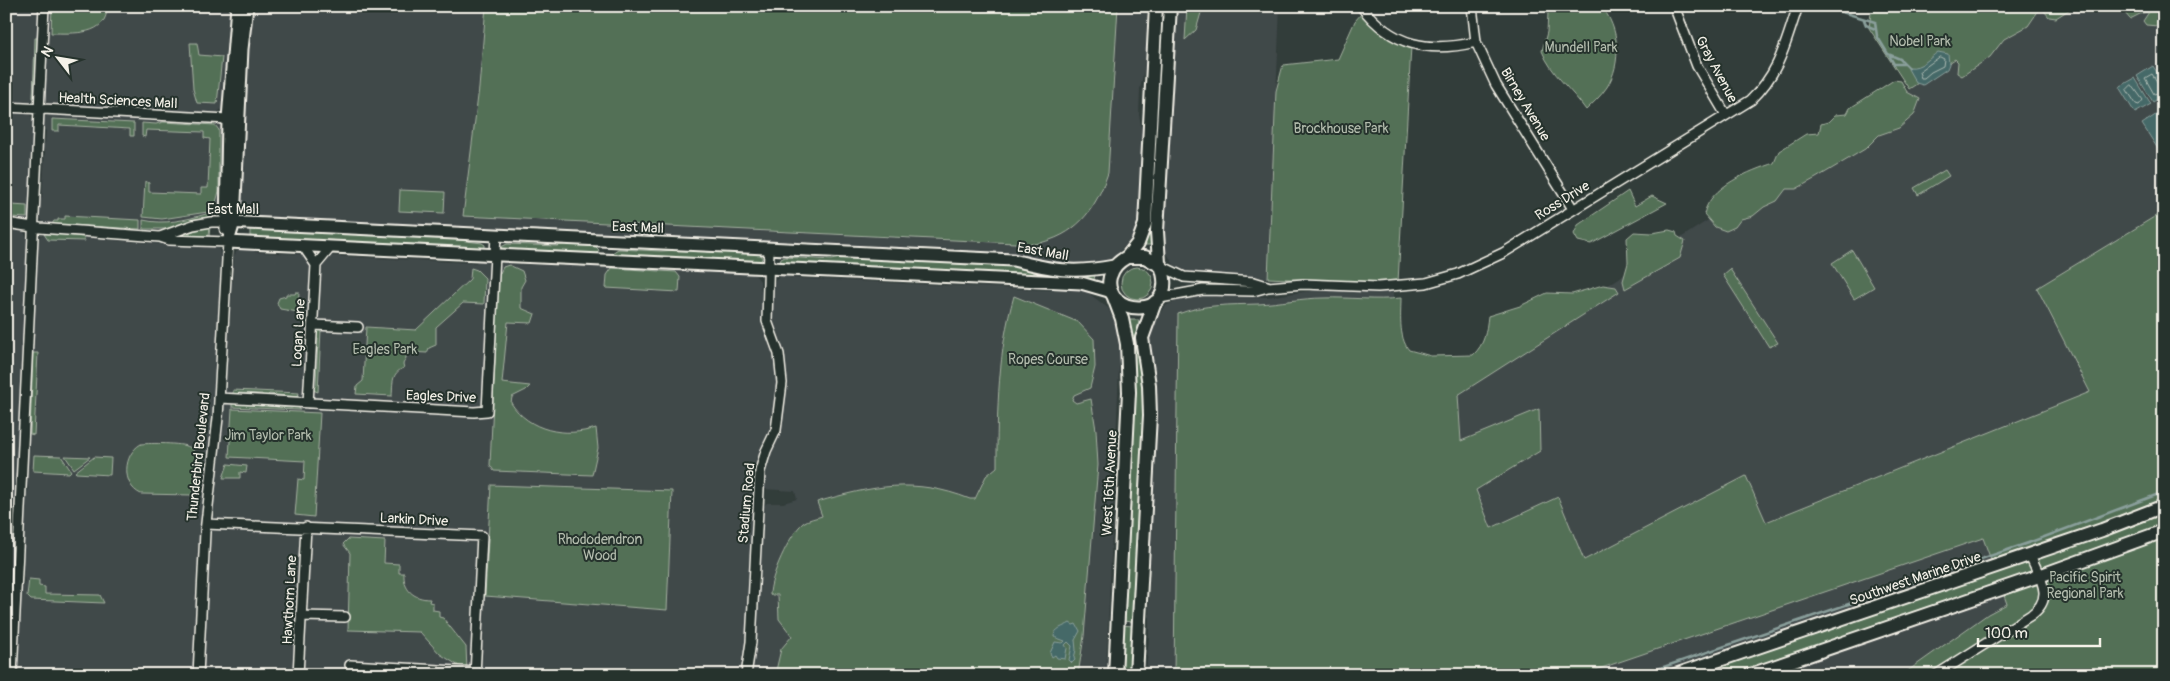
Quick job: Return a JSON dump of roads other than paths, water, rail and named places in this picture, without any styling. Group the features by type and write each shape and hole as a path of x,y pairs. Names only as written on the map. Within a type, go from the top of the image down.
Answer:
{"main road":[{"path":"1156,6 1145,224 1138,243 1127,257 1114,266 1110,280 1112,293 1126,306 1146,307 1158,300"},
{"path":"1136,675 1150,415 1149,385 1142,338 1158,300 1164,292 1165,284 1160,265 1157,231 1170,6"},
{"path":"1127,257 1145,258 1160,265"},
{"name":"West 16th Avenue","path":"1112,293 1122,319 1126,337 1129,392 1115,675"},
{"name":"Southwest Marine Drive","path":"1675,675 2030,555 2164,506"},
{"path":"1750,675 2039,576 2164,530"}],"street":[{"path":"12,675 44,6"},
{"name":"Thunderbird Boulevard","path":"230,222 228,119 237,6"},
{"name":"Thunderbird Boulevard","path":"198,675 206,524 219,398 228,242 242,49 247,6"},
{"path":"1361,6 1372,20 1410,43 1440,48 1476,42"},
{"name":"Birney Avenue","path":"1472,6 1476,42 1496,85 1574,209"},
{"name":"Gray Avenue","path":"1674,6 1697,66 1726,115"},
{"name":"Ross Drive","path":"1158,300 1203,290 1253,291 1268,286 1303,284 1378,287 1426,283 1458,274 1495,258 1750,100 1765,86 1780,59 1798,6"},
{"name":"Health Sciences Mall","path":"6,107 228,119"},
{"name":"East Mall","path":"160,236 193,225 211,222 230,222 1013,260 1049,270 1074,271 1114,266"},
{"name":"East Mall","path":"6,223 34,227 160,236 169,240 1081,284 1112,293"},
{"name":"Eagles Drive","path":"219,398 474,412 487,411 496,235"},
{"path":"303,246 316,265 331,247"},
{"name":"Stadium Road","path":"746,675 751,642 760,472 764,456 776,430 782,383 778,354 767,321 769,249"},
{"name":"Logan Lane","path":"308,403 316,265"},
{"name":"Ross Drive","path":"1160,265 1184,277 1254,282 1268,286"},
{"path":"313,326 358,327"},
{"name":"Larkin Drive","path":"206,524 482,536 475,673"},
{"name":"Hawthorn Lane","path":"298,675 306,528"},
{"path":"1936,675 2036,612 2041,606 2045,595 2044,589 2030,555"},
{"path":"302,616 345,618"},
{"path":"350,665 475,673"}],"water":[{"path":"1938,52 1948,54 1949,64 1947,69 1923,85 1916,83 1908,69 1909,67 1921,65"},
{"path":"2153,66 2164,83 2164,95 2153,102 2137,76"},
{"path":"2135,78 2151,104 2135,113 2119,87"},
{"path":"2157,114 2164,125 2164,146 2158,149 2142,124"},
{"path":"1070,623 1076,624 1080,631 1075,640 1075,660 1072,663 1069,660 1072,646 1068,642 1065,645 1067,648 1065,659 1057,658 1055,655 1052,657 1050,653 1055,642 1063,643 1065,641 1054,637 1054,634 1060,628"}],"waterway":[{"path":"1822,6 1875,22 1877,36 1888,54 1900,59 1909,68"},
{"path":"1864,20 1866,25 1875,29"},
{"path":"1890,57 1894,64 1904,64"},
{"path":"1640,675 2031,542 2164,492"}],"park label":[{"name":"Nobel Park","path":"1920,41"},
{"name":"Mundell Park","path":"1581,47"},
{"name":"Brockhouse Park","path":"1341,128"},
{"name":"Eagles Park","path":"385,349"},
{"name":"Ropes Course","path":"1048,359"},
{"name":"Jim Taylor Park","path":"268,435"},
{"name":"Rhododendron Wood","path":"600,548"},
{"name":"Pacific Spirit Regional Park","path":"2085,586"}]}
